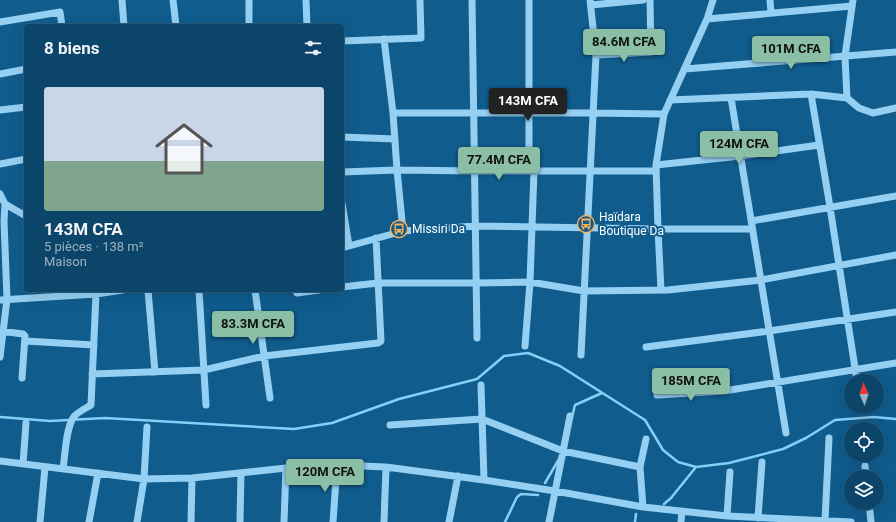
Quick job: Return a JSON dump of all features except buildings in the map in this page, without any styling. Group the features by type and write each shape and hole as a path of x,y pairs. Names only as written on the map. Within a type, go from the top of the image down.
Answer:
{"street":[{"path":"122,0 124,24"},
{"path":"173,0 176,24"},
{"path":"248,0 249,24"},
{"path":"306,0 307,24"},
{"path":"344,41 421,38 420,0"},
{"path":"472,0 477,338"},
{"path":"525,346 530,282 532,227 529,113 529,0"},
{"path":"581,354 596,55 590,3 642,0"},
{"path":"596,55 651,52 650,0"},
{"path":"661,290 656,168 664,114 707,19 713,0"},
{"path":"770,0 771,13"},
{"path":"707,19 852,3 845,56 848,98"},
{"path":"0,22 60,12 62,24"},
{"path":"384,40 393,113 403,231"},
{"path":"684,69 896,52"},
{"path":"0,74 24,69"},
{"path":"670,100 811,94 848,98 859,108 873,113 896,108"},
{"path":"811,94 856,374"},
{"path":"731,98 786,433"},
{"path":"0,110 24,107"},
{"path":"393,113 593,112 664,114"},
{"path":"344,136 395,139"},
{"path":"344,172 397,170 590,171 656,168 819,145"},
{"path":"0,164 24,159"},
{"path":"0,194 5,204 24,215"},
{"path":"751,221 896,196"},
{"path":"0,357 3,300 2,221 5,204"},
{"path":"344,225 346,247 403,231 476,226 658,230 752,229"},
{"path":"92,374 204,370 264,356 380,342 376,238"},
{"path":"344,287 378,283 477,284 530,282 584,291 668,290 761,280 896,255"},
{"path":"3,300 60,293 96,294 107,292"},
{"path":"148,292 155,372"},
{"path":"199,292 206,405"},
{"path":"255,292 270,398"},
{"path":"297,293 304,292"},
{"path":"63,469 69,426 73,417 91,405 96,294"},
{"path":"646,347 769,331 896,312"},
{"path":"2,331 24,335 25,341 22,378"},
{"path":"25,341 94,345"},
{"path":"657,395 724,391 896,363"},
{"path":"481,385 484,480"},
{"path":"549,522 570,416"},
{"path":"390,425 482,419 563,451 640,467"},
{"path":"22,464 26,423"},
{"path":"137,522 144,478 147,427"},
{"path":"829,438 829,521"},
{"path":"643,507 640,467 646,439"},
{"path":"0,461 144,478 192,478 286,468 337,465 386,467 458,476 555,491 643,507 731,518 851,522"},
{"path":"758,518 762,462"},
{"path":"333,522 337,465"},
{"path":"865,466 865,470"},
{"path":"40,522 45,467"},
{"path":"384,522 386,467"},
{"path":"284,522 286,468"},
{"path":"730,472 731,518"},
{"path":"89,522 98,473"},
{"path":"240,522 241,473"},
{"path":"449,522 458,476"},
{"path":"191,522 192,478"},
{"path":"870,510 871,522"},
{"path":"681,522 682,511"}],"waterway":[{"path":"0,417 50,421 105,418 294,429 332,423 399,399 477,379 504,356 528,353 560,366 645,420 663,450 678,462 696,467 729,463 783,449 806,438 835,420 874,417 896,419"},
{"path":"572,417 575,405 602,393"},
{"path":"545,483 559,459"},
{"path":"664,504 671,498 696,467"},
{"path":"505,522 517,497 521,494 538,495"},
{"path":"635,522 636,514"}],"place":[{"name":"Haïdara Boutique Da","path":"586,224"},
{"name":"Missiri Da","path":"399,229"}]}
